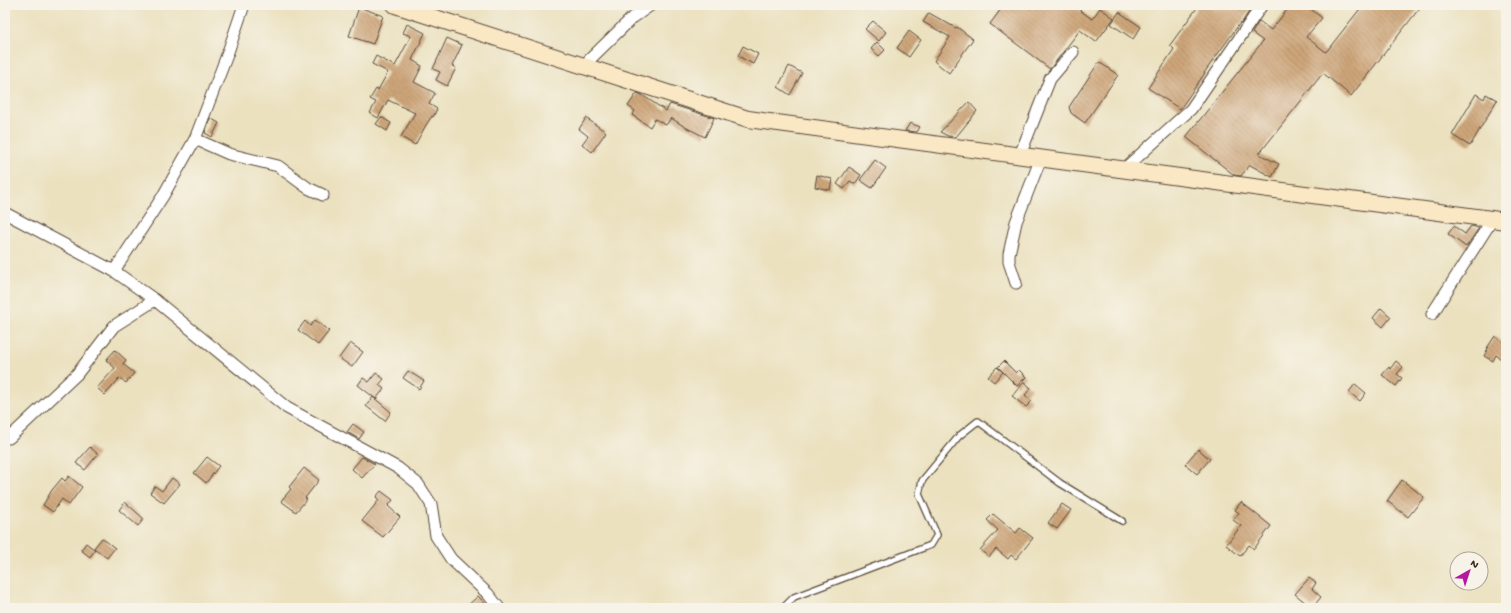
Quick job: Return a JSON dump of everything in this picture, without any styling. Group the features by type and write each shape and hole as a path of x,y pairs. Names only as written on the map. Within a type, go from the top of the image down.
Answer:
{"main road":[{"path":"396,5 748,119 1499,220"}],"street":[{"path":"114,271 163,196 195,139 227,55 244,5"},
{"path":"583,66 631,19 651,5"},
{"path":"1124,170 1191,109 1262,5"},
{"path":"1020,155 1050,79 1072,52"},
{"path":"195,139 229,154 278,166 308,188 323,195"},
{"path":"1016,283 1009,262 1009,254 1016,222 1042,158"},
{"path":"5,213 114,271 154,300 287,408 398,468 418,484 431,504 436,536 451,559 488,594 499,608"},
{"path":"1432,314 1499,220"},
{"path":"5,438 9,438 77,374 114,326 154,300"}],"lane":[{"path":"782,608 794,597 931,545 937,535 919,494 922,481 958,436 978,421 1060,483 1122,521"}],"building":[{"path":"1004,5 1073,5 1092,19 1100,8 1114,18 1096,42 1080,30 1050,69 990,24"},
{"path":"1199,5 1253,5 1180,109 1148,88 1174,49 1170,45"},
{"path":"1291,5 1306,5 1322,18 1306,37 1326,52 1363,5 1422,5 1351,96 1323,73 1259,154 1279,164 1272,177 1250,165 1241,176 1234,175 1186,137 1263,41 1252,33 1259,21 1271,30"},
{"path":"359,7 383,16 373,44 349,36"},
{"path":"1119,12 1141,27 1133,39 1111,24"},
{"path":"929,13 956,28 957,27 973,39 949,73 934,61 950,37 923,22"},
{"path":"873,21 886,32 879,41 865,29"},
{"path":"407,24 425,33 412,60 422,66 414,82 435,93 429,104 437,109 415,145 401,137 415,113 388,100 378,118 370,113 376,102 370,99 376,89 378,90 388,72 372,64 376,56 395,66 411,36 403,33"},
{"path":"909,31 921,40 909,57 897,48"},
{"path":"447,38 462,45 452,66 456,68 447,86 436,80 440,72 433,69"},
{"path":"877,42 885,50 879,56 871,49"},
{"path":"743,46 758,54 753,64 738,56"},
{"path":"1099,62 1118,75 1085,123 1071,113 1069,107"},
{"path":"789,66 802,73 790,95 778,87"},
{"path":"637,93 666,111 670,104 714,118 705,137 671,118 666,125 655,119 650,127 632,115 635,111 628,106"},
{"path":"1476,94 1484,99 1486,94 1497,100 1470,146 1452,135"},
{"path":"969,102 977,111 956,137 948,136 940,132"},
{"path":"381,117 391,123 387,131 376,124"},
{"path":"210,118 219,123 212,137 205,133"},
{"path":"586,118 606,132 592,152 582,144 588,136 579,129"},
{"path":"910,123 920,127 917,132 905,131"},
{"path":"875,160 886,168 872,188 860,180"},
{"path":"849,167 861,175 855,184 850,181 844,189 837,184"},
{"path":"817,175 832,179 830,190 815,187"},
{"path":"1454,226 1465,234 1471,226 1479,228 1466,247 1448,234"},
{"path":"1381,308 1391,317 1383,327 1373,318"},
{"path":"315,320 329,331 318,345 298,330 305,321 310,326"},
{"path":"1495,336 1506,345 1506,353 1501,359 1496,355 1493,361 1484,356 1487,348"},
{"path":"350,343 363,352 352,367 339,358"},
{"path":"115,350 126,360 123,364 134,373 126,383 120,378 105,395 97,388 115,368 106,360"},
{"path":"1004,361 1016,373 1019,370 1026,377 1017,386 998,367"},
{"path":"1396,361 1403,367 1397,374 1402,378 1396,386 1382,375 1389,367 1390,369"},
{"path":"997,367 1003,372 994,382 988,377"},
{"path":"408,371 424,381 419,389 403,378"},
{"path":"376,373 384,379 379,385 384,389 376,399 358,385 363,378 369,382"},
{"path":"1024,382 1031,388 1025,395 1032,401 1026,407 1012,396"},
{"path":"1355,384 1366,393 1360,401 1349,392"},
{"path":"373,397 391,412 385,421 366,406"},
{"path":"353,424 364,432 359,439 347,432"},
{"path":"90,447 98,454 85,470 76,463"},
{"path":"1198,449 1210,459 1197,474 1185,464"},
{"path":"207,457 219,466 206,483 194,473"},
{"path":"362,457 375,464 362,478 352,469"},
{"path":"304,468 319,480 305,498 307,499 296,512 281,501 291,489 289,487"},
{"path":"69,476 82,487 69,505 62,499 53,512 43,505 52,490 62,478 65,481"},
{"path":"172,478 180,484 164,503 150,493 155,486 162,491"},
{"path":"1402,480 1424,497 1408,517 1387,501"},
{"path":"381,491 393,500 388,506 400,517 383,537 362,521 379,500 376,497"},
{"path":"125,502 144,519 138,526 119,510"},
{"path":"1241,502 1271,526 1254,549 1249,545 1240,556 1226,545 1241,526 1233,520 1239,513 1235,510"},
{"path":"1062,504 1071,510 1057,529 1048,523"},
{"path":"993,514 1016,533 1020,528 1033,538 1016,559 1011,555 1008,559 996,549 989,557 980,550 998,530 987,520"},
{"path":"102,538 115,548 107,558 94,548"},
{"path":"86,543 95,550 90,557 81,550"},
{"path":"1309,578 1316,583 1312,589 1321,597 1312,608 1295,594"},
{"path":"478,596 489,608 465,608"}]}
